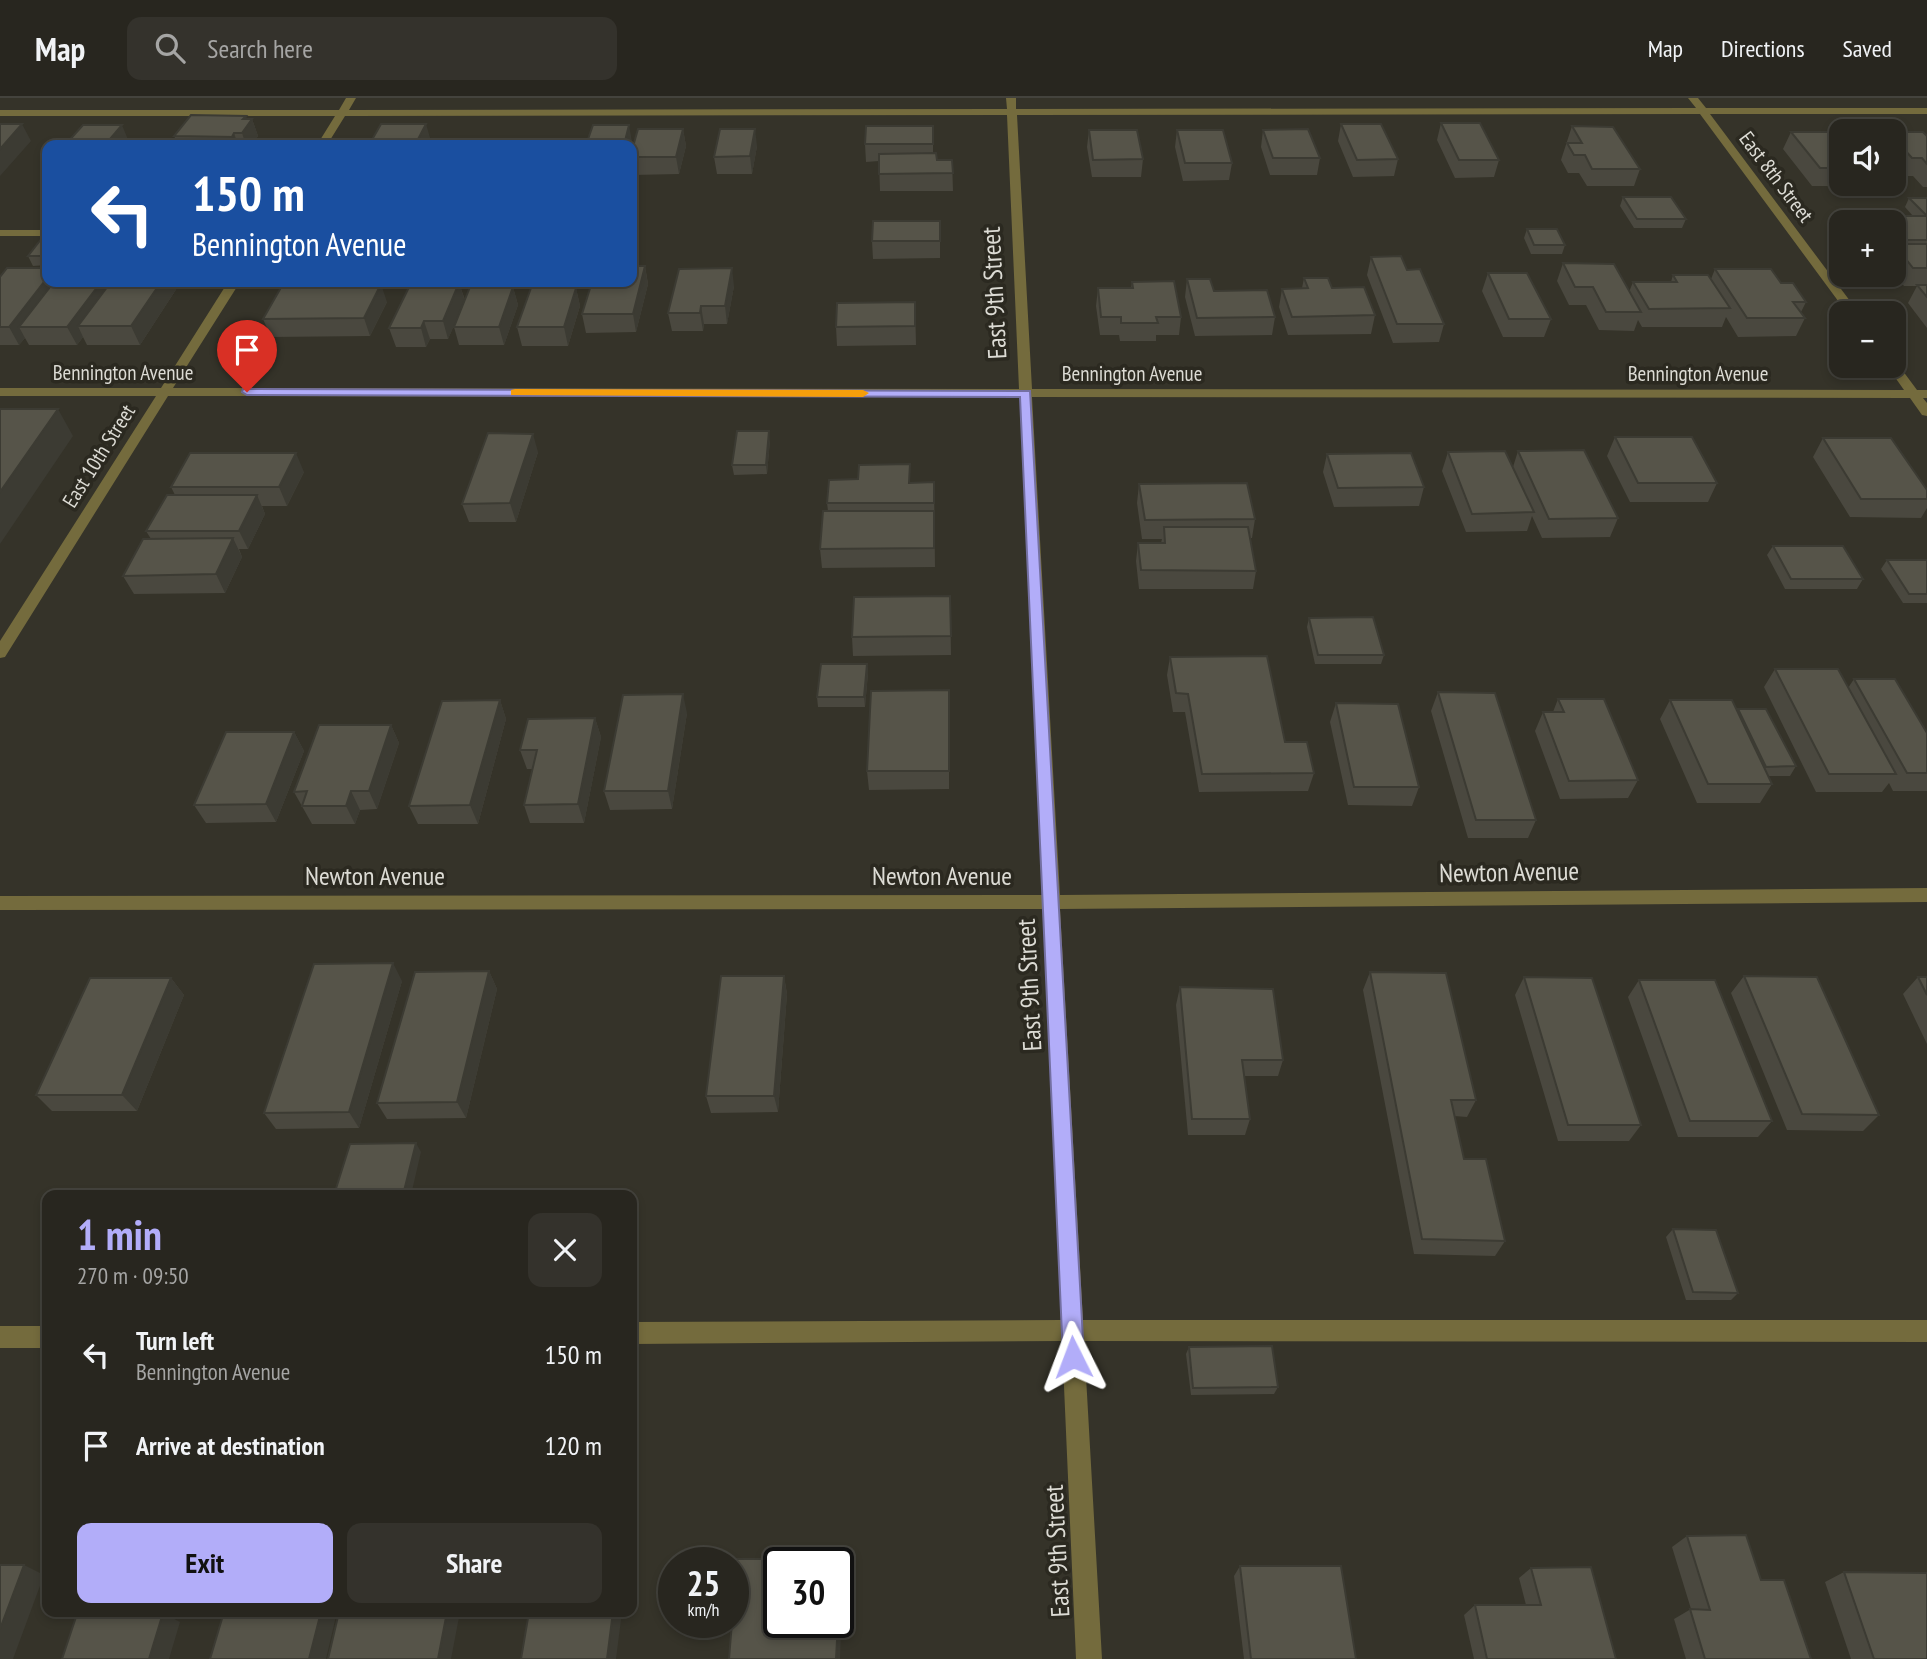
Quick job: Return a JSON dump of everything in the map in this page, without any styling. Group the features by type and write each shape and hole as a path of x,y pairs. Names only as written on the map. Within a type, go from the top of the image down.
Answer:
{"street":[{"path":"324,140 351,98"},
{"name":"East 8th Street","path":"1693,98 1844,301"},
{"path":"0,113 1011,105 1927,111"},
{"name":"East 9th Street","path":"1011,105 1089,1659"},
{"path":"0,233 42,233"},
{"name":"East 10th Street","path":"0,653 231,287"},
{"path":"1902,378 1927,412"},
{"name":"Bennington Avenue","path":"0,392 1927,394"},
{"name":"Newton Avenue","path":"0,903 1052,902 1927,895"},
{"path":"637,1333 1072,1330 1927,1331"},
{"path":"0,1337 42,1337"}],"building":[{"path":"191,115 246,116 243,119 252,119 242,133 234,133 232,137 174,136"},
{"path":"1441,123 1480,123 1499,160 1459,160"},
{"path":"0,124 22,124 0,149"},
{"path":"381,124 426,124 418,140 372,140"},
{"path":"1341,124 1381,124 1398,159 1357,160"},
{"path":"83,125 122,125 109,140 70,140"},
{"path":"593,125 629,125 625,140 588,140"},
{"path":"866,126 933,126 933,144 865,144"},
{"path":"1572,126 1613,127 1640,169 1592,169 1585,155 1574,155 1567,143 1582,143"},
{"path":"638,129 683,129 676,157 637,157 637,140 635,140"},
{"path":"720,129 755,129 750,156 714,157"},
{"path":"1308,129 1320,158 1273,158 1263,130"},
{"path":"1089,130 1137,130 1143,159 1093,160"},
{"path":"1177,130 1223,130 1232,163 1185,163"},
{"path":"1791,132 1829,132 1829,168 1820,168"},
{"path":"1906,132 1923,132 1927,136 1927,164 1922,158 1912,158 1906,151"},
{"path":"936,153 937,160 952,160 953,173 879,174 879,154"},
{"path":"1623,197 1671,197 1686,219 1637,219"},
{"path":"1909,198 1927,198 1927,215 1926,215"},
{"path":"1906,216 1927,216 1927,240 1906,240"},
{"path":"873,221 940,221 940,241 872,241"},
{"path":"1527,229 1557,229 1565,245 1534,245"},
{"path":"42,238 42,256 28,256"},
{"path":"1906,244 1927,244 1927,268 1913,268 1906,259"},
{"path":"1401,256 1407,270 1420,269 1444,324 1397,324 1371,257"},
{"path":"1563,263 1614,264 1641,312 1606,312 1593,287 1575,287"},
{"path":"637,266 645,266 633,314 582,314 590,287 637,287"},
{"path":"7,268 42,268 42,284 9,327 0,327 0,277"},
{"path":"732,268 725,306 701,306 700,313 668,313 679,269"},
{"path":"1715,269 1771,269 1781,283 1793,283 1806,302 1793,302 1805,318 1747,318"},
{"path":"1488,273 1527,273 1551,319 1509,319"},
{"path":"1673,275 1708,275 1730,308 1649,309 1633,282 1677,282"},
{"path":"1304,278 1328,278 1332,288 1364,287 1375,315 1292,317 1282,289 1308,288"},
{"path":"1187,279 1210,279 1214,291 1267,290 1275,317 1197,318"},
{"path":"1174,281 1181,317 1156,317 1158,323 1121,323 1121,317 1101,317 1098,288 1133,288 1132,282"},
{"path":"1917,285 1927,285 1927,297"},
{"path":"50,287 97,287 67,327 19,327"},
{"path":"107,287 158,287 131,326 78,326"},
{"path":"281,287 380,287 364,318 263,319"},
{"path":"409,287 457,287 443,321 424,321 421,328 389,328"},
{"path":"470,287 513,287 499,327 454,327"},
{"path":"531,288 576,288 564,327 517,327"},
{"path":"915,302 915,326 836,327 837,303"},
{"path":"0,409 58,409 0,492"},
{"path":"737,431 769,431 766,465 732,465"},
{"path":"488,433 533,434 510,503 462,504"},
{"path":"1615,437 1692,437 1717,483 1638,483"},
{"path":"1823,438 1891,438 1927,490 1927,499 1861,499"},
{"path":"1584,450 1618,518 1549,519 1518,451"},
{"path":"1505,451 1534,512 1472,514 1448,452"},
{"path":"190,453 296,453 279,487 171,487"},
{"path":"1411,453 1424,487 1338,488 1327,454"},
{"path":"910,464 909,483 934,482 934,503 827,503 829,480 858,479 859,465"},
{"path":"1247,483 1255,519 1145,520 1139,484"},
{"path":"167,495 257,495 239,531 146,531"},
{"path":"823,511 934,511 934,548 820,549"},
{"path":"1164,527 1248,527 1256,571 1141,570 1138,543 1165,543"},
{"path":"233,538 216,574 123,576 143,539"},
{"path":"1773,546 1843,546 1863,579 1791,579"},
{"path":"1887,560 1927,560 1927,594 1909,594"},
{"path":"950,596 951,636 852,637 854,597"},
{"path":"1373,617 1384,655 1318,655 1309,618"},
{"path":"1267,656 1285,742 1307,742 1314,773 1202,774 1188,694 1176,693 1170,657"},
{"path":"821,664 867,664 864,697 817,697"},
{"path":"1775,669 1838,669 1896,774 1829,774"},
{"path":"1854,679 1895,679 1927,733 1927,773 1907,773"},
{"path":"949,690 949,771 867,771 871,691"},
{"path":"1438,692 1495,693 1536,820 1476,820"},
{"path":"683,694 668,791 604,791 623,695"},
{"path":"1558,699 1604,699 1638,780 1569,781 1543,712 1564,712"},
{"path":"500,700 470,805 409,806 442,701"},
{"path":"1670,700 1732,700 1772,784 1708,784"},
{"path":"1336,703 1398,704 1419,787 1354,787"},
{"path":"1738,709 1766,709 1796,766 1766,767"},
{"path":"595,718 578,804 524,805 537,750 520,750 528,719"},
{"path":"319,725 391,725 369,791 351,791 346,806 302,806 307,791 294,792"},
{"path":"226,732 294,732 266,804 194,805"},
{"path":"393,963 349,1112 264,1113 314,964"},
{"path":"489,971 457,1102 377,1103 415,972"},
{"path":"1370,972 1446,973 1476,1100 1451,1100 1464,1159 1486,1159 1505,1241 1422,1239"},
{"path":"721,976 784,976 774,1096 706,1096"},
{"path":"1744,976 1817,977 1879,1115 1802,1114"},
{"path":"1524,977 1592,978 1641,1125 1568,1125"},
{"path":"1918,977 1927,977 1927,995"},
{"path":"90,978 171,978 122,1095 36,1095"},
{"path":"1639,980 1715,980 1772,1121 1690,1121"},
{"path":"1180,987 1273,989 1283,1060 1242,1060 1250,1119 1192,1119"},
{"path":"416,1143 404,1190 336,1190 350,1144"},
{"path":"1673,1229 1716,1230 1738,1293 1693,1292"},
{"path":"1272,1346 1278,1387 1193,1388 1189,1347"},
{"path":"1746,1535 1761,1580 1784,1580 1811,1659 1705,1659 1690,1609 1710,1610 1687,1536"},
{"path":"749,1559 763,1559 763,1638 837,1638 836,1659 729,1659 731,1638 749,1638"},
{"path":"0,1565 24,1565 0,1629"},
{"path":"1240,1566 1341,1566 1356,1659 1251,1659"},
{"path":"1591,1567 1616,1659 1487,1659 1475,1605 1541,1605 1531,1568"},
{"path":"1844,1572 1927,1573 1927,1659 1874,1659"},
{"path":"76,1617 162,1617 149,1659 62,1659"},
{"path":"223,1617 320,1617 309,1659 210,1659"},
{"path":"338,1617 446,1617 438,1659 328,1659"},
{"path":"528,1617 612,1617 607,1659 521,1659"}],"slow traffic":[{"path":"515,392 863,393"}],"route":[{"path":"247,392 1026,394 1073,1357"}]}
